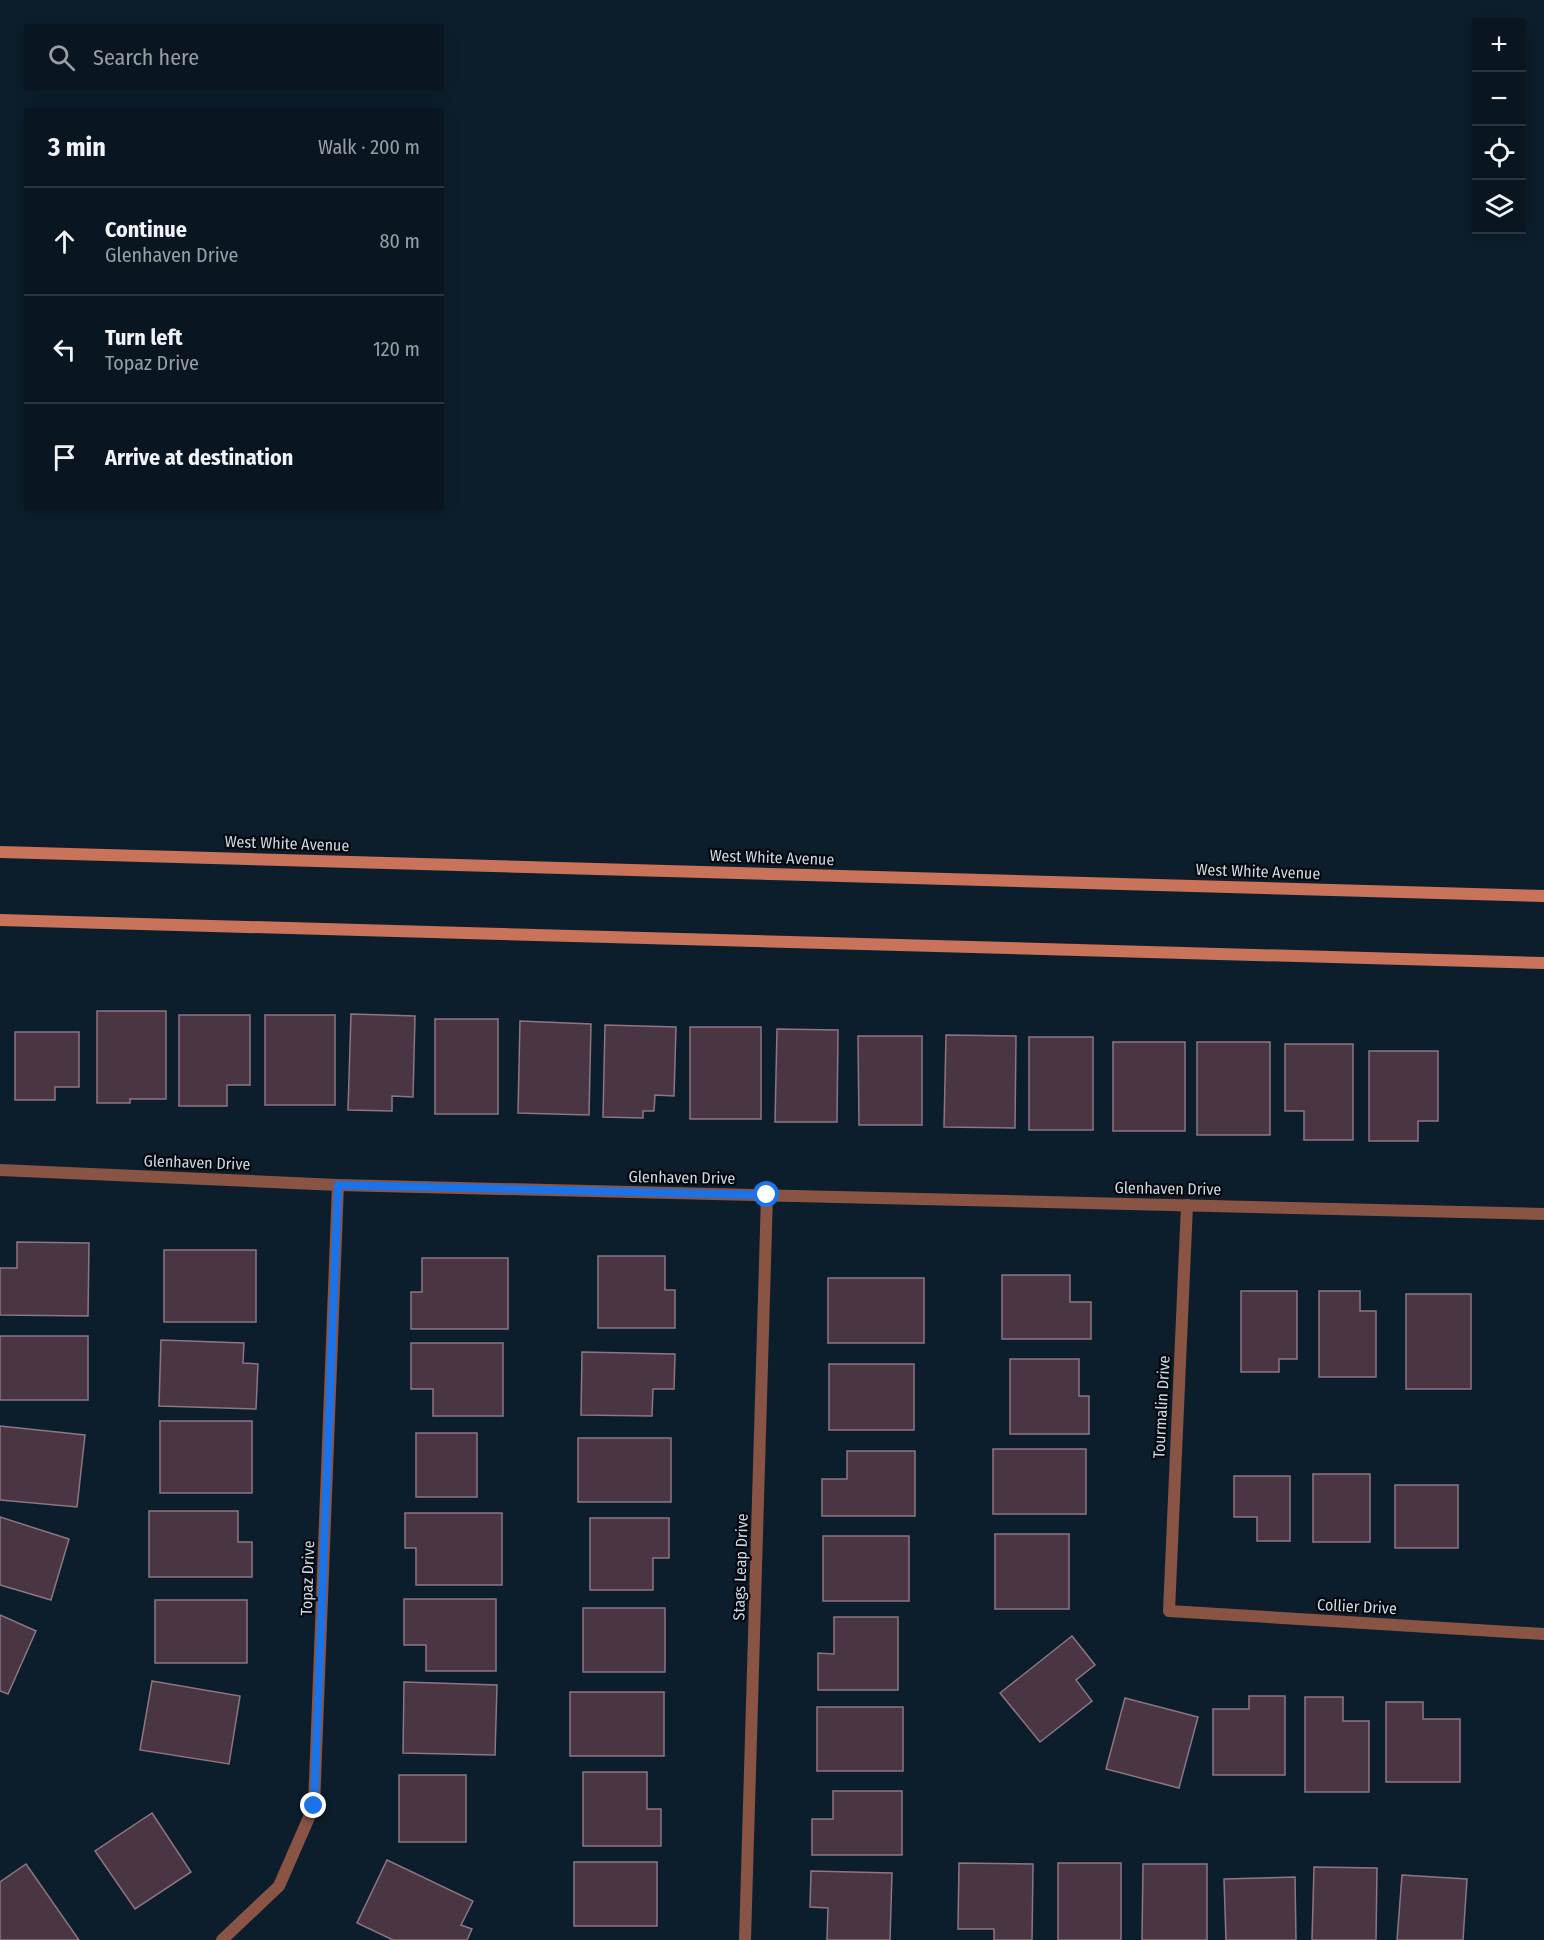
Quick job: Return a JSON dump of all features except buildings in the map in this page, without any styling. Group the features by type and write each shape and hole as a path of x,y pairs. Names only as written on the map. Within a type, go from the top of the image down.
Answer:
{"main road":[{"name":"West White Avenue","path":"0,852 1544,896"},
{"path":"0,920 1544,963"}],"street":[{"name":"Glenhaven Drive","path":"0,1170 338,1185 1544,1214"},
{"name":"Topaz Drive","path":"222,1940 279,1886 314,1806 338,1185"},
{"name":"Stags Leap Drive","path":"746,1940 767,1195"},
{"name":"Tourmalin Drive","path":"1169,1611 1186,1205"},
{"name":"Collier Drive","path":"1169,1611 1544,1634"}],"route":[{"path":"314,1806 338,1185 767,1195"}]}
